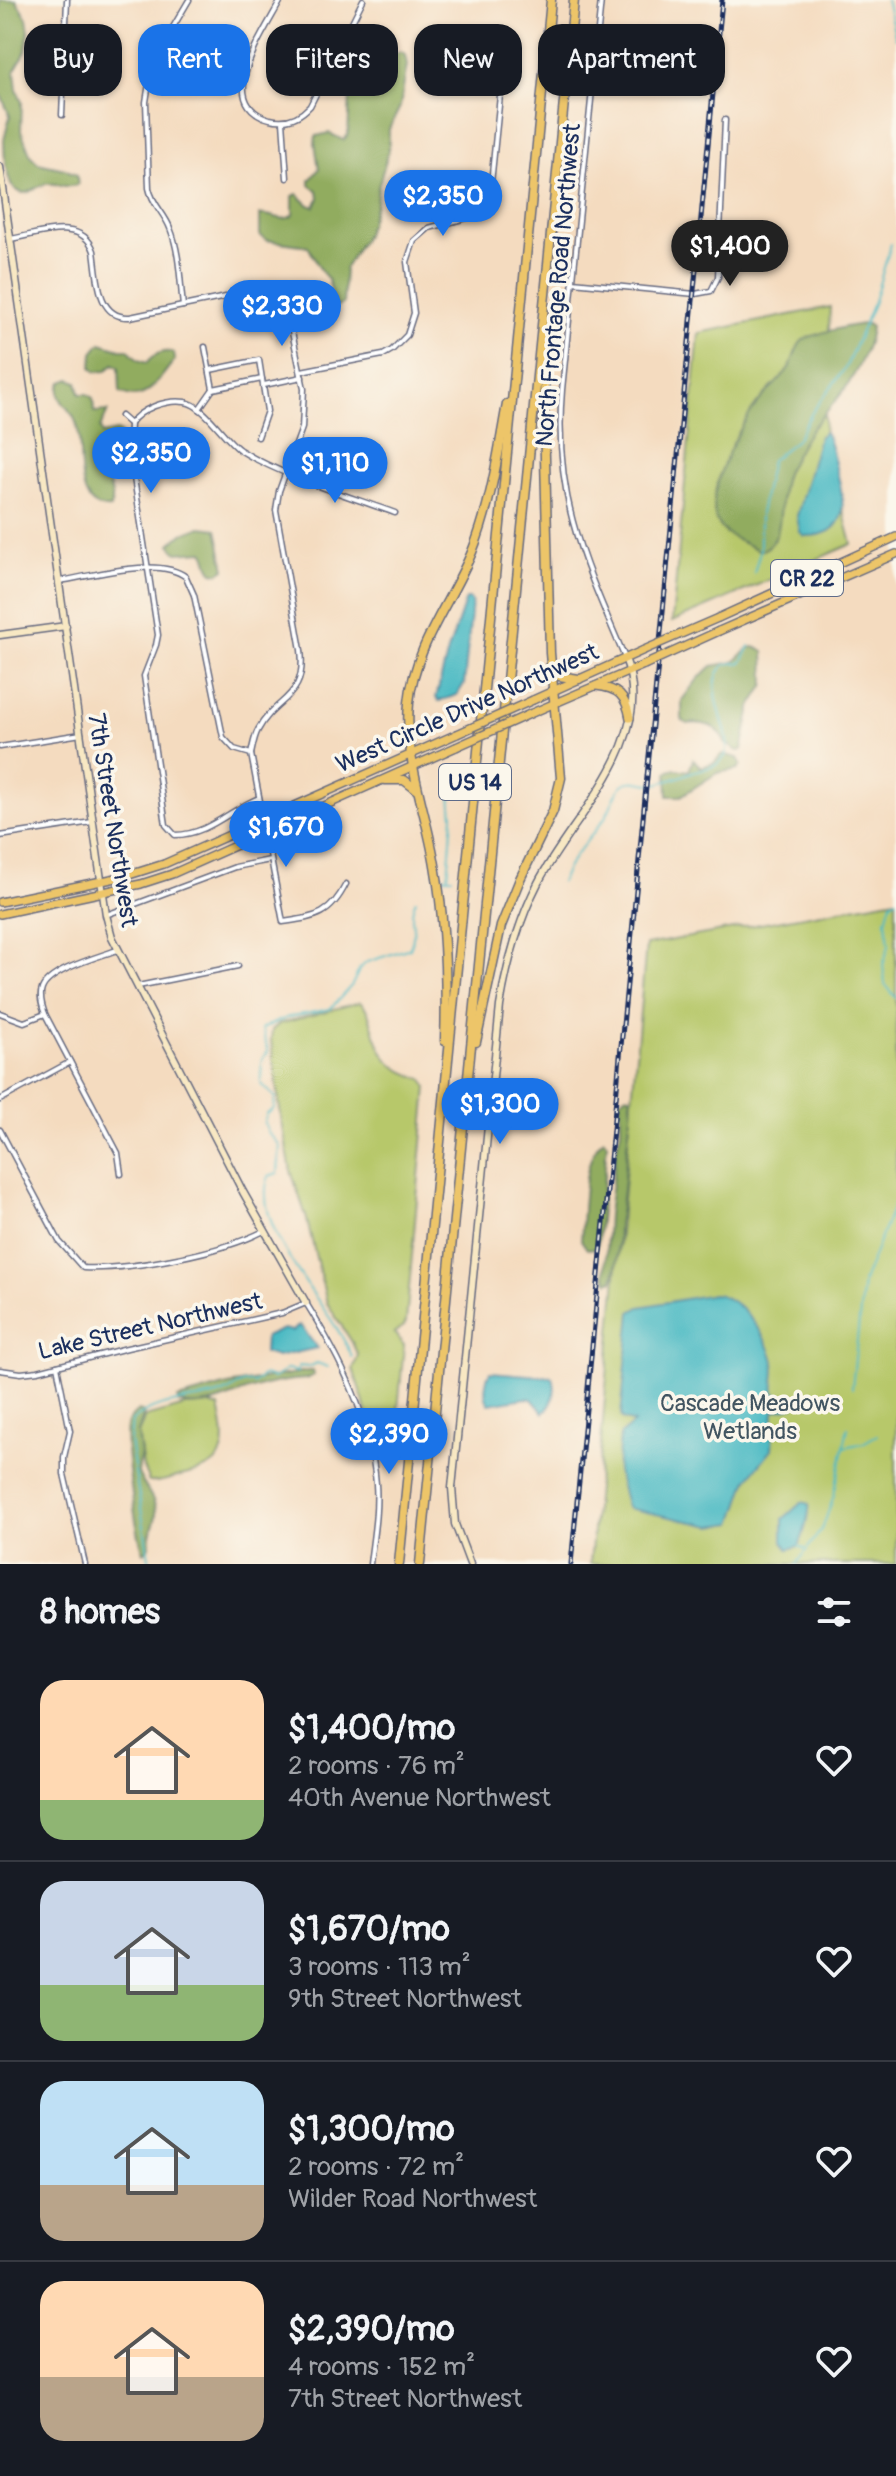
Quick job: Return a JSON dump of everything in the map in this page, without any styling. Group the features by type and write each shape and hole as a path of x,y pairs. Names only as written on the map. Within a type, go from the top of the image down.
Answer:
{"highway":[{"name":"US 14","path":"399,1564 551,0"},
{"name":"US 14","path":"420,1564 574,0"},
{"path":"466,1098 490,968 501,926 558,794 561,758 550,659 544,388 551,225"},
{"path":"441,1133 445,956 436,867 413,768 408,715 415,672 423,649 465,567 484,518 518,340"},
{"path":"550,659 559,676 579,679"},
{"path":"385,780 404,780 419,793"}],"main road":[{"name":"West Circle Drive Northwest","path":"0,902 102,881 164,864 896,537"},
{"name":"West Circle Drive Northwest","path":"0,914 172,874 896,554"},
{"path":"593,686 618,692 626,702 630,718"}],"street":[{"path":"62,115 67,0"},
{"path":"183,306 170,228 151,197 149,188 146,102 156,56 189,0"},
{"path":"281,0 247,65 243,82 245,97 256,112 271,120 283,121 299,116 310,106 363,0"},
{"name":"North Frontage Road Northwest","path":"601,0 561,406 564,482 579,547 625,658"},
{"path":"213,389 263,382 383,355 401,343 412,324 414,313 407,262 414,241 435,225 470,217 487,201 493,180 500,96"},
{"path":"573,282 695,294 711,291 718,277 725,120"},
{"path":"283,121 287,178"},
{"name":"7th Street Northwest","path":"0,167 106,915 117,950 264,1231 340,1359 367,1440 376,1483 370,1564"},
{"path":"10,239 70,230 82,233 94,251 103,301 109,311 118,317 258,292 268,294 281,303 290,319 305,398 304,420 279,491 276,515 302,668 292,694 258,729 251,754 283,922 311,918 326,912 340,897 346,884"},
{"path":"199,409 213,389 205,347"},
{"path":"210,370 259,360 267,411 258,437"},
{"path":"259,798 221,821 193,833 175,835 165,820 144,676 158,640 129,445 130,424 138,414 152,407 176,402 190,403 237,448 286,471 395,513"},
{"path":"121,416 130,424"},
{"path":"60,581 148,568 175,570 186,577 223,737 234,749 251,754"},
{"path":"0,635 66,626"},
{"path":"470,1564 455,1524 452,1488 503,988 515,941 533,894 624,742 633,690 625,658"},
{"path":"0,747 81,734"},
{"path":"0,836 93,822"},
{"path":"106,915 235,867 270,860"},
{"path":"117,950 59,972 48,979 40,994 45,1014 118,1153 121,1174"},
{"path":"136,986 238,966"},
{"path":"0,1013 24,1022 45,1014"},
{"path":"0,1100 70,1062"},
{"path":"0,1130 59,1241 83,1268 124,1268 232,1245 264,1231"},
{"name":"Lake Street Northwest","path":"0,1370 29,1373 282,1313 306,1303"},
{"path":"57,1366 70,1431 64,1474 85,1564"}],"green space":[{"path":"0,0 16,0 28,24 24,24 24,54 15,70 17,90 22,101 21,130 31,156 38,163 77,175 78,184 46,184 25,193 11,185 5,165 4,140 10,116 0,93"},
{"path":"398,53 405,55 407,65 400,107 389,129 389,149 376,204 366,234 345,268 343,304 336,307 328,279 308,246 266,240 260,235 260,215 289,218 293,215 293,196 297,194 315,207 318,191 310,185 310,180 319,169 316,136 329,133 343,140 348,135 350,96 398,96"},
{"path":"830,307 824,437 852,544 672,622 699,333"},
{"path":"867,324 871,327 870,336 854,375 809,432 788,469 775,538 760,551 732,537 719,525 714,513 714,498 724,463 749,415 789,368 802,341 833,330"},
{"path":"101,343 128,349 138,360 147,363 162,352 174,353 175,360 152,388 138,396 130,396 120,392 119,367 114,364 106,371 96,372 92,368 93,353"},
{"path":"70,379 77,382 80,394 93,398 94,412 108,411 100,428 102,434 117,431 125,440 127,453 122,458 112,454 108,462 111,508 98,506 89,499 84,488 78,431 59,393 62,382"},
{"path":"201,527 217,529 225,569 219,573 211,570 203,551 177,553 170,544 180,535"},
{"path":"754,647 764,651 765,684 751,707 742,750 738,751 725,743 719,732 710,726 682,721 682,700 712,666 734,662"},
{"path":"722,754 738,758 741,765 738,769 717,773 681,796 668,796 667,772 675,769 689,771 693,759 701,767 714,763"},
{"name":"Cascade Meadows Wetlands","path":"896,899 896,1564 590,1564 646,945"},
{"path":"360,1002 367,1010 379,1046 389,1061 423,1079 427,1087 406,1322 394,1333 404,1345 395,1442 387,1449 378,1446 353,1369 358,1356 327,1303 306,1216 291,1171 271,1041 272,1030 279,1024"},
{"path":"627,1095 631,1101 629,1133 616,1265 613,1280 609,1282 605,1275 608,1214 621,1130 620,1099"},
{"path":"604,1139 607,1143 598,1242 596,1248 587,1249 581,1240 587,1171 591,1158"},
{"path":"313,1371 314,1375 307,1379 268,1384 205,1405 187,1405 179,1403 178,1399 228,1385"},
{"path":"209,1404 219,1407 224,1435 221,1455 216,1462 196,1472 149,1482 143,1468 138,1433 145,1417 185,1406"},
{"path":"138,1411 144,1413 138,1433 141,1454 138,1473 156,1509 150,1546 144,1552 134,1510 127,1436 128,1422"}],"water":[{"path":"825,432 842,493 842,515 831,530 805,536 800,532 797,516 819,437"},
{"path":"466,599 472,602 464,684 457,695 439,701 436,698 448,651"},
{"path":"713,1294 733,1302 760,1331 774,1362 774,1393 795,1402 795,1406 774,1411 772,1449 748,1479 733,1523 712,1526 627,1508 617,1472 620,1435 634,1423 622,1419 621,1415 631,1312 640,1307"},
{"path":"300,1325 317,1348 277,1357 264,1353 265,1337 283,1329 292,1331"},
{"path":"490,1372 553,1377 555,1392 550,1405 544,1413 532,1399 526,1398 489,1404 485,1388"},
{"path":"802,1502 809,1504 808,1519 799,1546 788,1549 783,1542 783,1519"}],"waterway":[{"path":"886,0 896,38"},
{"path":"754,573 760,551 760,514 771,460 796,440 846,367 874,301 891,244"},
{"path":"561,882 624,784 664,782 714,766 723,759 726,734 715,684 725,665 742,662 750,646"},
{"path":"448,876 453,816 450,785"},
{"path":"443,877 452,877"},
{"path":"896,899 891,902 886,920 889,945 883,965 885,984 896,998"},
{"path":"352,1357 281,1244 271,1220 266,1197 269,1176 278,1173 280,1145 268,1133 264,1122 267,1114 274,1109 275,1097 261,1084 262,1059 268,1052 262,1028 289,1017 330,1009 352,985 360,968 367,962 410,948 416,900"},
{"path":"852,1388 863,1282 896,1200"},
{"path":"150,1564 130,1441 132,1421 152,1409 218,1395 244,1383 254,1383 264,1375 273,1378 288,1369 297,1372 299,1366 309,1367 317,1363 328,1367"},
{"path":"797,1564 823,1527 834,1495 848,1427"},
{"path":"845,1447 863,1443 877,1435"},
{"path":"799,1546 805,1549"}],"railway":[{"path":"571,1564 722,0"}]}
